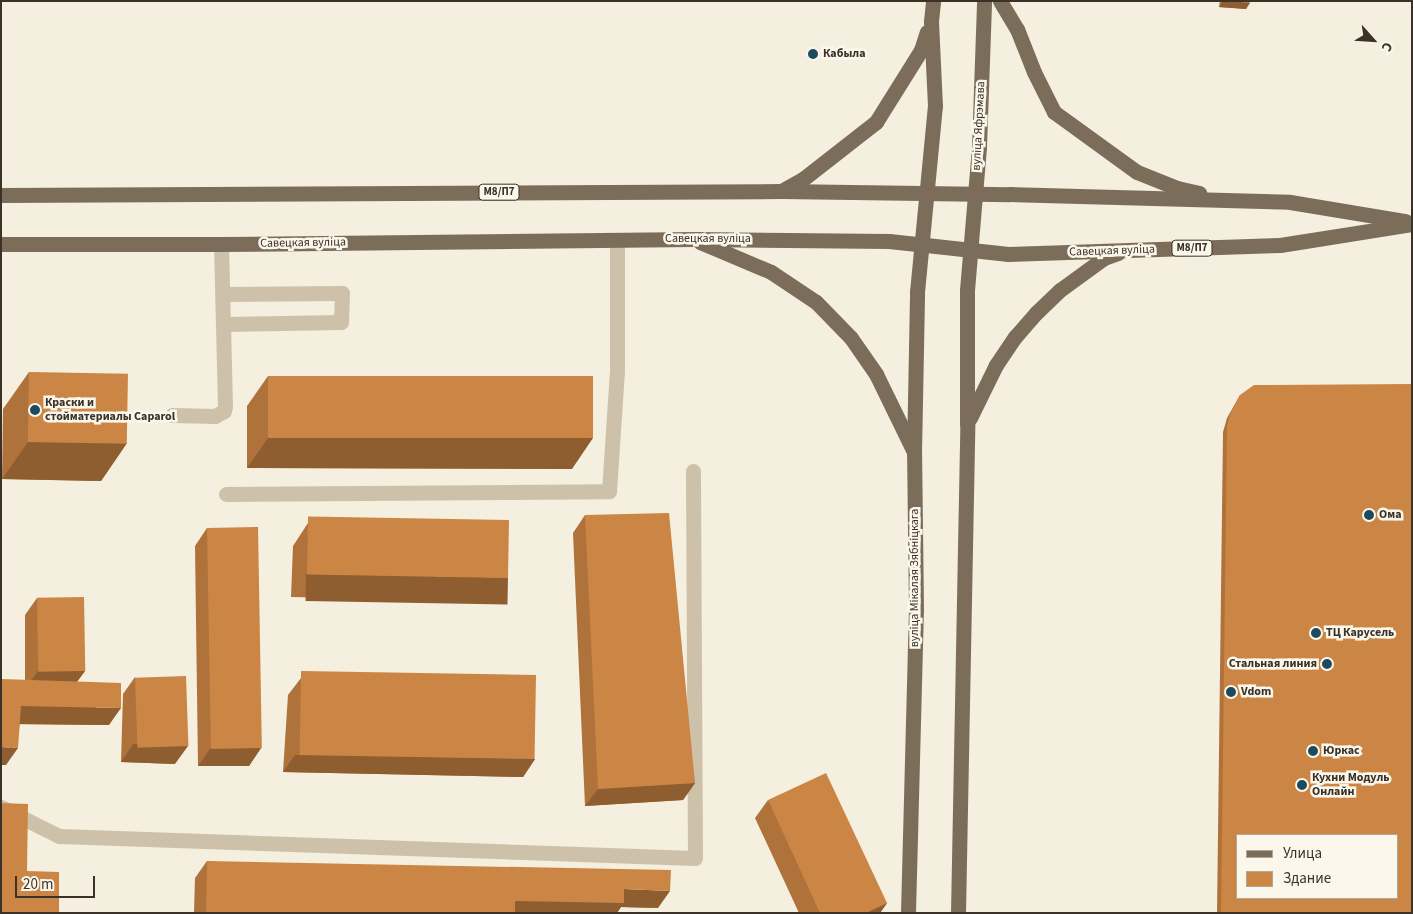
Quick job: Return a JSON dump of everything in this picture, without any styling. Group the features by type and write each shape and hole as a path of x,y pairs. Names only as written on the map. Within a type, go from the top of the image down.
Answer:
{"main road":[{"path":"781,191 803,179 876,122 922,50 933,1"},
{"name":"вуліца Яфрэмава","path":"970,250 975,193 984,1"},
{"path":"1000,1 1017,29 1034,72 1054,112 1137,172 1177,188 1230,201"},
{"path":"921,244 935,106 930,21"},
{"name":"Савецкая вуліца","path":"1,194 781,191 975,193 1290,202 1412,223"},
{"name":"Савецкая вуліца","path":"1,244 221,244 694,239 889,241 1008,254 1280,245 1412,223"},
{"path":"694,239 770,272 816,302 851,338 876,374 914,453"},
{"name":"вуліца Мікалая Зябніцкага","path":"908,913 916,610 914,453 917,292 921,244"},
{"path":"958,913 967,424 967,290 970,250"},
{"path":"967,424 980,393 996,365 1015,337 1036,313 1060,290 1104,258 1123,251"}],"lane":[{"path":"226,494 609,492 617,372 616,240"},
{"path":"172,415 215,416 224,411 226,406 221,244"},
{"path":"223,294 342,292 341,322 223,324"},
{"path":"1,807 59,836 695,858 694,471"}],"building":[{"path":"1230,1 1250,1 1250,3"},
{"path":"29,372 128,374 127,444 28,442"},
{"path":"268,376 593,376 593,438 268,438"},
{"name":"ТЦ Карусель","path":"1412,384 1412,913 1221,913 1227,426 1231,412 1240,395 1254,385"},
{"path":"669,513 695,783 598,789 585,515"},
{"path":"308,516 509,520 508,578 307,574"},
{"path":"258,527 262,748 211,749 207,528"},
{"path":"84,597 85,671 38,672 37,598"},
{"path":"301,671 536,675 535,759 300,755"},
{"path":"186,676 188,746 137,748 135,678"},
{"path":"1,679 121,683 121,708 21,706 18,748 1,747"},
{"path":"826,773 887,903 866,913 820,913 768,800"},
{"path":"1,803 28,804 27,871 59,872 59,913 1,913"},
{"path":"207,861 671,870 670,891 624,889 624,903 515,901 515,913 206,913"}],"place":[{"name":"Кабыла","path":"813,54"},
{"name":"Краски и стойматериалы Сaparol","path":"35,410"},
{"name":"Ома","path":"1369,515"},
{"name":"ТЦ Карусель","path":"1316,633"},
{"name":"Стальная линия","path":"1327,664"},
{"name":"Vdom","path":"1231,692"},
{"name":"Юркас","path":"1313,751"},
{"name":"Кухни Модуль Онлайн","path":"1302,785"}]}
